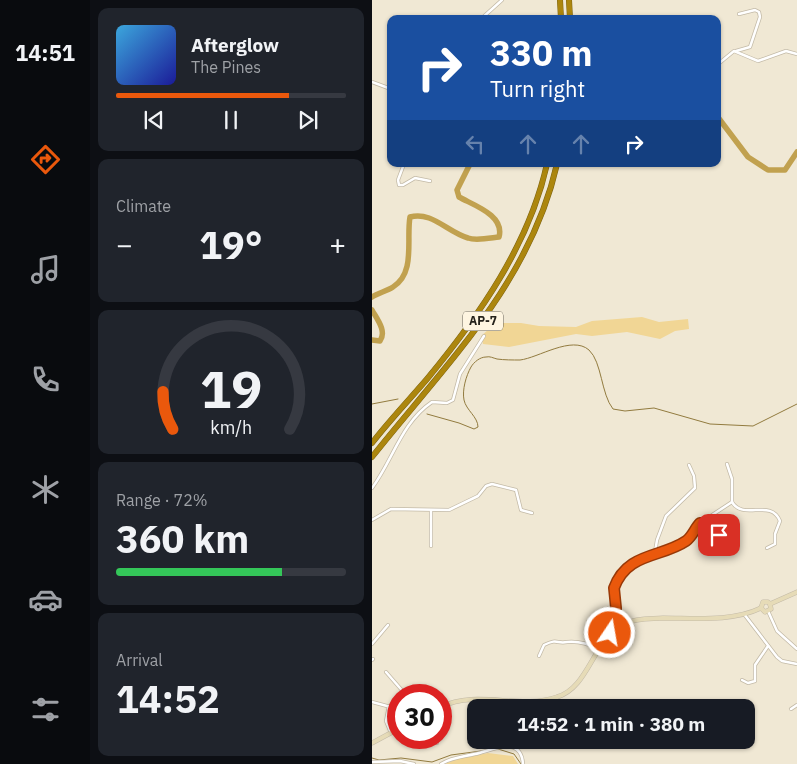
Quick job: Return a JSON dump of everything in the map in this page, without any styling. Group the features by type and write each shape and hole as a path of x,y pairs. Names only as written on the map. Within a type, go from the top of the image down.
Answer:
{"highway":[{"path":"560,0 561,15"},
{"path":"569,0 570,15"},
{"name":"AP-7","path":"372,443 428,378 494,289 522,238 546,167"},
{"name":"AP-7","path":"372,457 473,335 502,294 527,247 542,213 556,167"}],"main road":[{"path":"761,608 763,602 770,604 796,592"},
{"path":"761,608 765,612 768,611 771,609 770,604"},
{"path":"452,703 470,699 520,701 557,698 574,686 610,633 625,624 638,620 744,614 761,608"},
{"path":"372,743 387,735"}],"street":[{"path":"485,15 502,0"},
{"path":"721,62 734,51 750,47 760,17 759,12 756,10 739,14"},
{"path":"734,51 758,61 786,51 796,54"},
{"path":"372,82 387,88"},
{"path":"403,167 398,180 399,185 403,186 415,178 430,181"},
{"path":"372,488 383,473 394,446 409,424 432,402 447,403 453,400 460,374 484,336"},
{"path":"727,464 732,479 732,502 739,509 751,512 765,509 778,516 780,521 775,534 775,544 767,548"},
{"path":"655,552 657,540 666,516 695,488 694,476 689,465"},
{"path":"372,520 391,509 449,510 478,496 486,486 495,484 516,490 521,510 532,512"},
{"path":"610,633 610,625 616,608 615,584 625,571 635,562 655,552 686,541 700,523 732,502"},
{"path":"431,511 431,546"},
{"path":"700,523 715,526 721,545 729,548"},
{"path":"768,611 777,631 796,648"},
{"path":"744,614 782,661 796,664"},
{"path":"372,644 388,625"},
{"path":"539,656 544,645 556,640 566,643 570,641 585,643 598,649"},
{"path":"742,680 748,683 755,681 755,666 768,646"},
{"path":"386,672 396,684"},
{"path":"372,702 387,706"},
{"path":"791,709 796,705"},
{"path":"441,764 454,757 505,746 512,747 519,753 523,764"},
{"path":"372,762 400,761 414,764"}],"shaded area":[{"path":"642,317 659,322 688,319 689,329 675,331 660,339 627,332 592,336 576,334 509,347 483,344 481,336 496,323 576,327 592,321"},
{"path":"488,753 513,756 518,764 445,764 456,759"}],"waterway":[{"path":"721,121 748,157 768,170 785,170 797,152"},
{"path":"372,297 393,287 405,273 409,255 410,217 418,216 432,219 471,239 499,237 500,229 493,217 479,207 459,197 457,190 468,167"},
{"path":"372,310 382,329 380,341 372,340"},
{"path":"427,414 474,429 478,427 477,423 465,404 464,392 465,383 475,362 487,357 520,360 564,346 574,345 582,346 593,355 597,362 606,395 613,409 625,411 654,408 710,424 753,426 797,404"},
{"path":"372,404 398,399"},
{"path":"498,749 514,754 521,764"},
{"path":"372,758 379,760 401,758 432,762 451,755 481,751"}],"route":[{"path":"610,633 610,625 616,608 615,584 628,568 641,558 686,541 700,523 712,524 719,535"}]}
